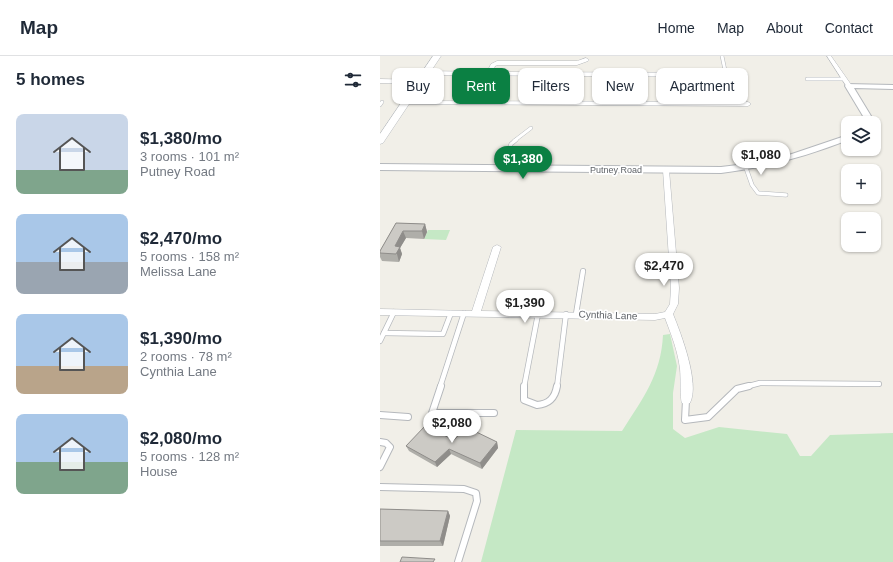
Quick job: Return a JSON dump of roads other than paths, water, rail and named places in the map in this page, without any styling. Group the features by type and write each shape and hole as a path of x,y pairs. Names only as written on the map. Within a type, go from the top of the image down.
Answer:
{"main road":[{"path":"430,68 437,56"},
{"path":"380,141 406,104"}],"street":[{"path":"829,56 867,116"},
{"path":"492,68 497,63 577,63 586,60"},
{"path":"510,74 656,75"},
{"path":"380,81 392,81"},
{"path":"849,86 893,87"},
{"path":"444,102 656,103"},
{"name":"Putney Road","path":"380,167 503,166 525,169 720,170 746,168 777,161 841,139"},
{"path":"666,170 675,288 674,304 668,314 681,344 687,388 686,400"},
{"path":"476,313 497,247"},
{"name":"Cynthia Lane","path":"380,312 576,314 655,317 668,314"}],"lane":[{"path":"722,56 725,68"},
{"path":"806,79 843,79"},
{"path":"503,166 511,144 520,135 531,128"},
{"path":"746,168 754,192 761,196 786,195"},
{"path":"576,314 583,271"},
{"path":"380,341 394,312"},
{"path":"384,333 443,334 451,313"},
{"path":"464,313 432,413 494,413"},
{"path":"538,314 523,393 524,400 532,405 548,404 552,401 556,393 566,314"},
{"path":"686,400 685,420 708,417 737,389 760,383 879,384"},
{"path":"380,415 408,416"},
{"path":"380,442 386,443 390,447 380,467"},
{"path":"380,487 464,489 474,491 477,495 477,501 458,562"}]}
